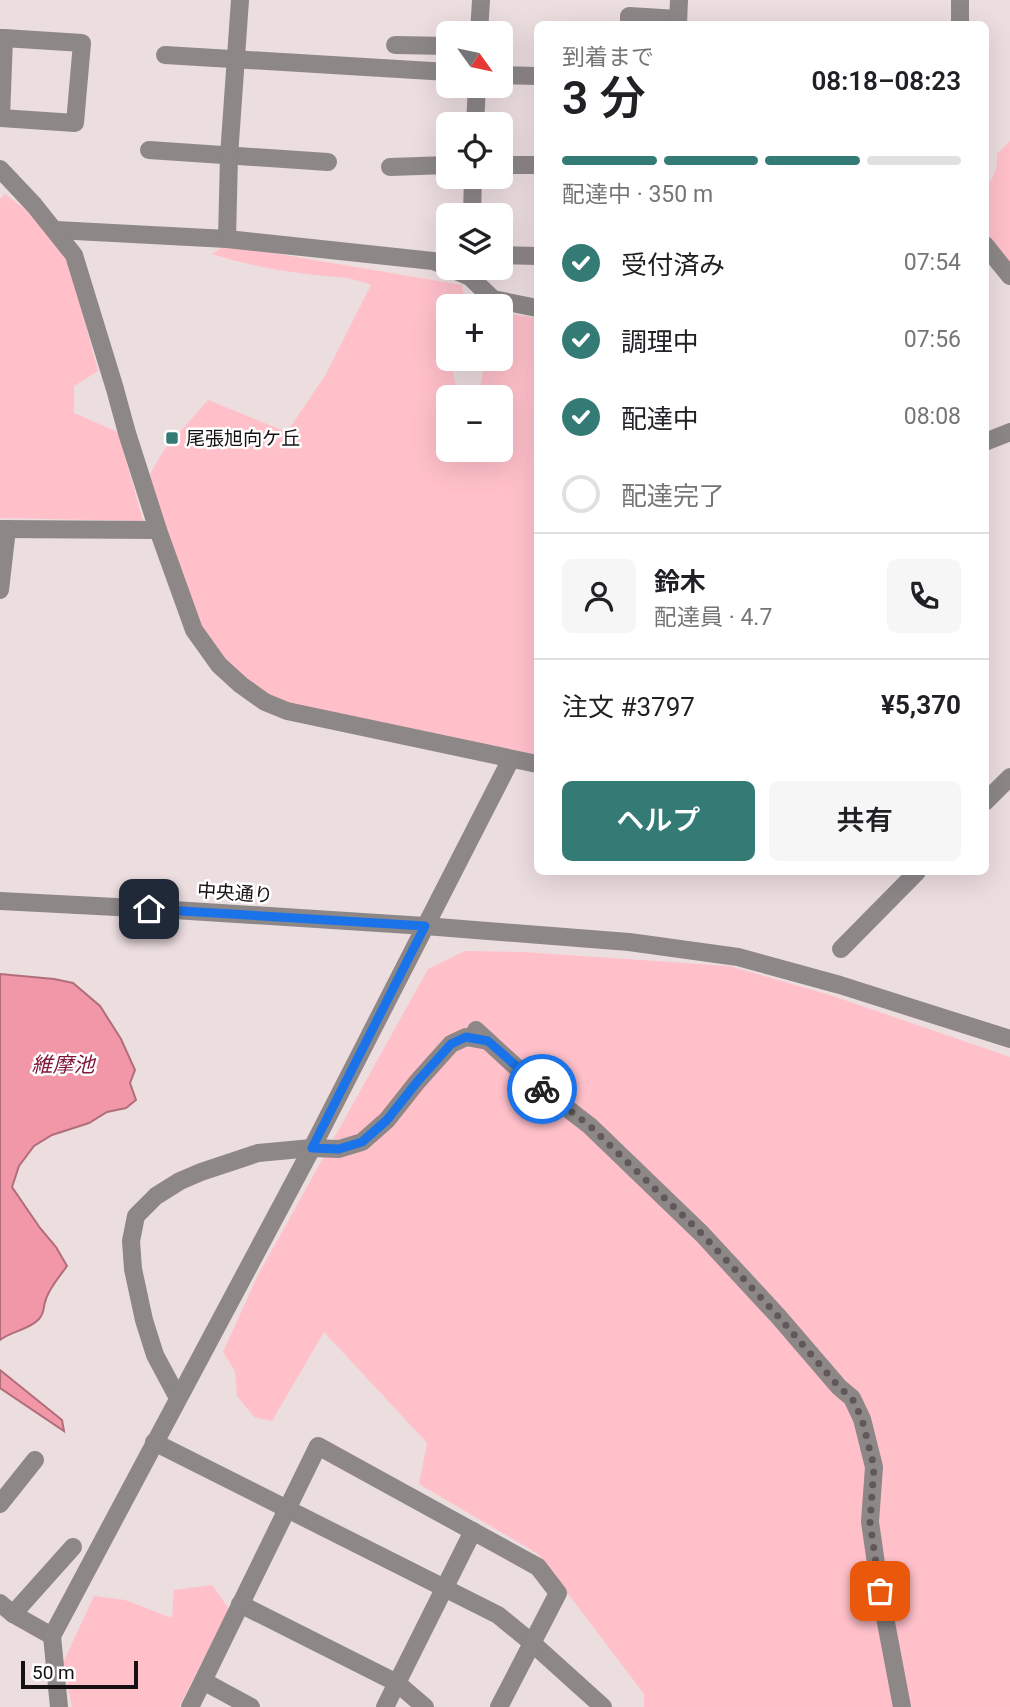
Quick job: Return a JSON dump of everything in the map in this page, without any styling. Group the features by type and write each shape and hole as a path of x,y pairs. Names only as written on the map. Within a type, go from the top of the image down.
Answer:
{"street":[{"path":"227,239 229,156 240,0"},
{"path":"480,21 481,0"},
{"path":"678,21 680,0"},
{"path":"960,0 960,21"},
{"path":"629,21 629,16 670,21"},
{"path":"1,37 82,43 75,123 1,118 1,37"},
{"path":"395,45 436,46"},
{"path":"165,55 436,71"},
{"path":"513,75 534,76"},
{"path":"149,150 328,162"},
{"path":"390,167 436,165"},
{"path":"513,165 534,165"},
{"path":"0,169 56,230 74,255 158,530 194,630 219,665 265,702 287,711 534,763"},
{"path":"56,230 227,239 436,262"},
{"path":"989,250 1010,276"},
{"path":"513,255 534,256"},
{"path":"477,280 493,299 534,307"},
{"path":"989,440 1010,432"},
{"path":"0,590 4,529 158,530"},
{"path":"59,1707 52,1636 312,1148 511,759"},
{"path":"989,798 1010,777"},
{"path":"841,949 914,875"},
{"name":"中央通り","path":"0,901 425,926 629,942 738,957 841,985 1010,1039"},
{"path":"178,1398 156,1354 144,1320 133,1269 131,1241 136,1216 156,1196 180,1181 258,1153 312,1148 339,1149 362,1142 387,1120 451,1044 466,1037 482,1036 528,1078 590,1126 702,1234 839,1387 852,1398 862,1419 874,1467 870,1522 902,1707"},
{"path":"154,1442 498,1615 603,1707"},
{"path":"190,1707 318,1446 538,1567 558,1593 499,1707"},
{"path":"0,1504 35,1460"},
{"path":"384,1707 473,1531"},
{"path":"52,1636 7,1608 73,1547"},
{"path":"240,1604 397,1683 425,1707"},
{"path":"203,1681 251,1707"}],"shaded area":[{"path":"1010,141 1010,268 989,242 989,182 995,172 997,154"},
{"path":"5,194 42,222 68,259 98,371 74,386 74,413 118,432 143,521 0,518 0,199"},
{"path":"226,245 462,285 463,294 436,294 436,371 453,371 456,385 436,385 436,462 513,462 513,385 480,385 483,371 513,371 513,314 534,318 534,759 288,709 224,662 202,627 155,508 150,474 164,450 208,400 287,432 326,374 371,285 348,278 235,261 212,254"},
{"path":"465,951 523,952 729,966 830,995 1010,1057 1010,1707 644,1707 644,1694 538,1554 419,1484 427,1443 324,1332 272,1421 254,1417 237,1396 235,1371 223,1352 257,1277 428,969"},
{"path":"212,1585 229,1609 179,1707 72,1707 63,1663 94,1596 125,1600 172,1618 174,1590"}],"water":[{"name":"維摩池","path":"0,974 73,983 100,1006 121,1039 135,1070 130,1083 136,1100 126,1108 107,1112 89,1123 52,1135 34,1146 19,1166 12,1187 67,1266 50,1290 39,1319 0,1340"},
{"path":"0,1370 62,1420 64,1431 0,1388"}],"way so far":[{"path":"542,1089 590,1126 702,1234 839,1387 852,1398 862,1419 874,1467 870,1522 880,1591"}],"place":[{"name":"尾張旭向ケ丘","path":"172,438"}],"route":[{"path":"149,909 425,926 312,1148 339,1149 362,1142 387,1120 451,1044 466,1037 488,1041 542,1089"}]}
